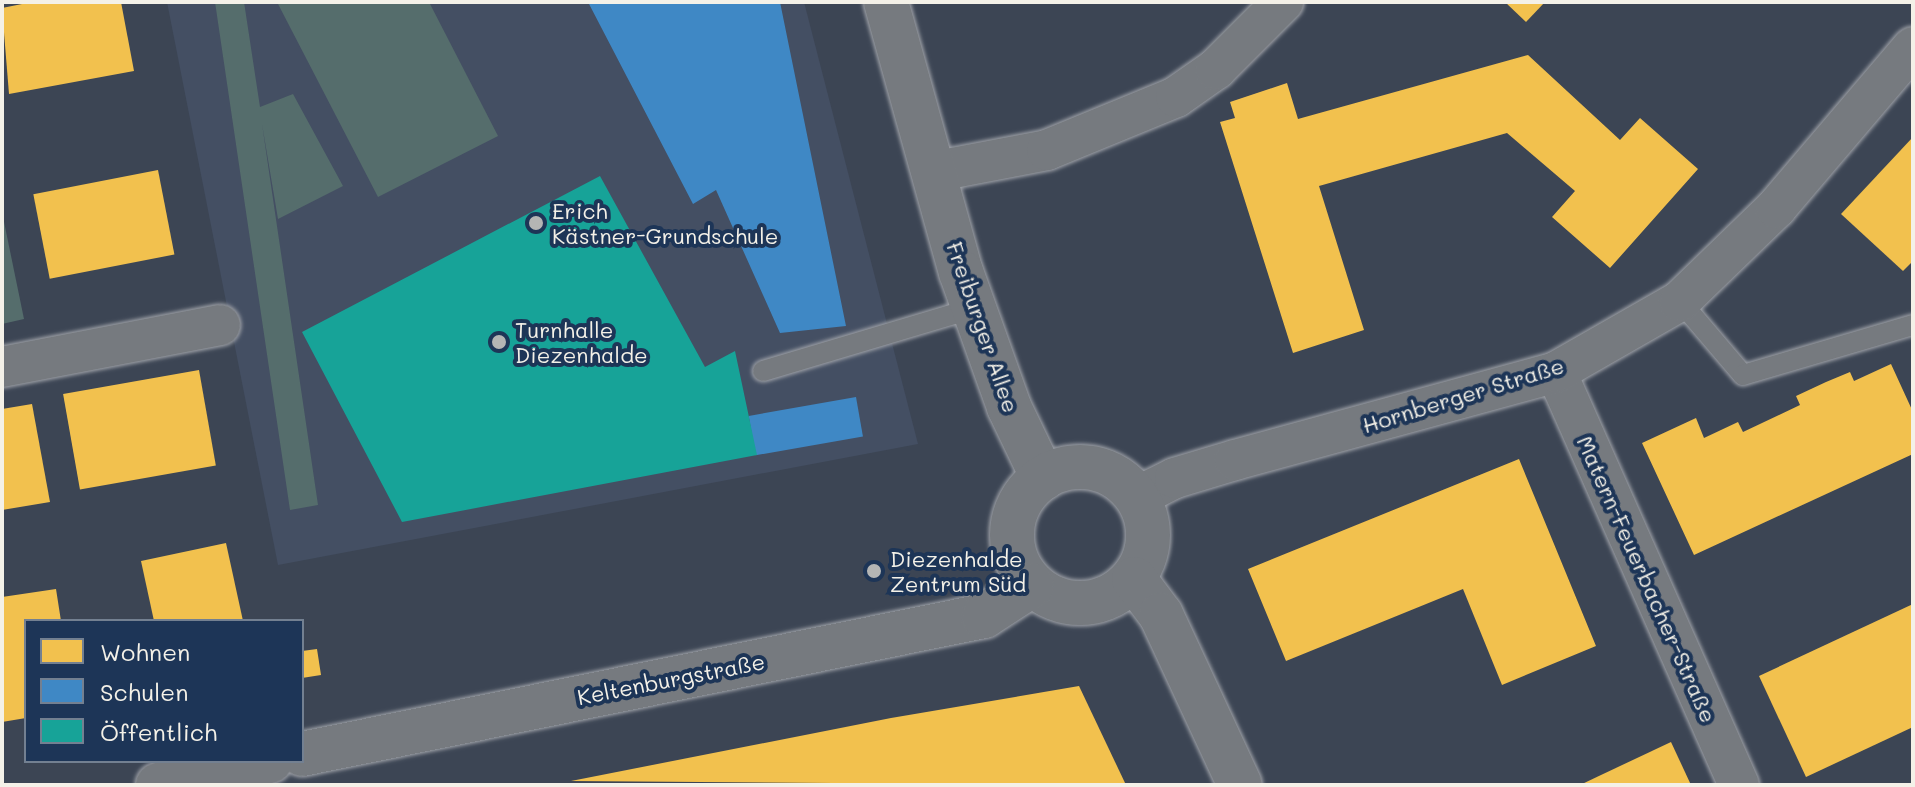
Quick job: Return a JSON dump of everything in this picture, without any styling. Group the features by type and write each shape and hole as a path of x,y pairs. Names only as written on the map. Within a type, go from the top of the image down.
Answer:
{"street":[{"name":"Freiburger Allee","path":"886,2 932,172 974,308 1009,407 1043,478"},
{"path":"932,172 1047,150 1176,97 1216,69 1283,2"},
{"name":"Hornberger Straße","path":"1137,497 1205,469 1556,372 1680,301 1776,208 1913,47"},
{"path":"2,367 220,325"},
{"name":"Matern-Feuerbacher-Straße","path":"1556,372 1739,785"},
{"path":"1083,467 1122,482 1137,497 1148,524 1146,553 1134,579 1111,597 1084,604 1056,600 1032,585 1019,568 1011,528 1017,508 1043,478 1083,467"},
{"path":"1134,579 1161,615 1240,785"},
{"name":"Keltenburgstraße","path":"304,754 984,616 1032,585"},
{"path":"158,785 261,763"}],"lane":[{"path":"1680,301 1743,375 1913,325"},
{"path":"763,371 974,308"}],"shaded area":[{"name":"Erich Kästner-Grundschule","path":"167,2 804,2 918,444 278,565"}],"green space":[{"path":"215,2 244,2 260,107 293,94 343,186 278,219 262,124 318,505 290,510"},
{"path":"277,2 429,2 498,136 378,197"},
{"path":"2,212 24,319 2,324"}],"building: Wohnen":[{"path":"32,2 121,2 134,71 9,94 2,8"},
{"path":"1505,2 1545,2 1526,22"},
{"path":"1528,55 1620,140 1640,118 1698,169 1610,268 1552,217 1575,191 1507,133 1319,186 1364,330 1293,353 1220,122 1235,118 1230,102 1287,83 1298,119"},
{"path":"1913,137 1913,261 1903,271 1841,214"},
{"path":"158,170 174,254 50,279 33,194"},
{"path":"1891,364 1913,412 1913,454 1694,555 1642,443 1696,418 1704,438 1738,422 1743,432 1800,405 1796,396 1826,382 1850,372 1854,381"},
{"path":"199,370 216,466 80,489 63,394"},
{"path":"32,404 50,502 2,510 2,409"},
{"path":"1519,459 1596,646 1502,685 1463,589 1286,661 1248,569"},
{"path":"226,543 243,619 154,619 141,561"},
{"path":"56,589 61,619 24,619 24,718 2,722 2,597"},
{"path":"1913,604 1913,727 1806,777 1759,676"},
{"path":"317,649 321,675 304,678 304,651"},
{"path":"1079,686 1126,785 571,781 891,718"},
{"path":"1671,742 1691,785 1580,785 1601,775"}],"building: Schulen":[{"path":"588,2 780,2 846,326 780,333 716,190 693,204"},
{"path":"856,397 863,436 756,455 749,416"}],"building: Öffentlich":[{"name":"Turnhalle Diezenhalde","path":"600,176 705,367 735,351 757,455 402,522 302,332"}],"place":[{"name":"Erich Kästner-Grundschule","path":"536,223"},
{"name":"Turnhalle Diezenhalde","path":"499,342"},
{"name":"Diezenhalde Zentrum Süd","path":"874,571"}]}
